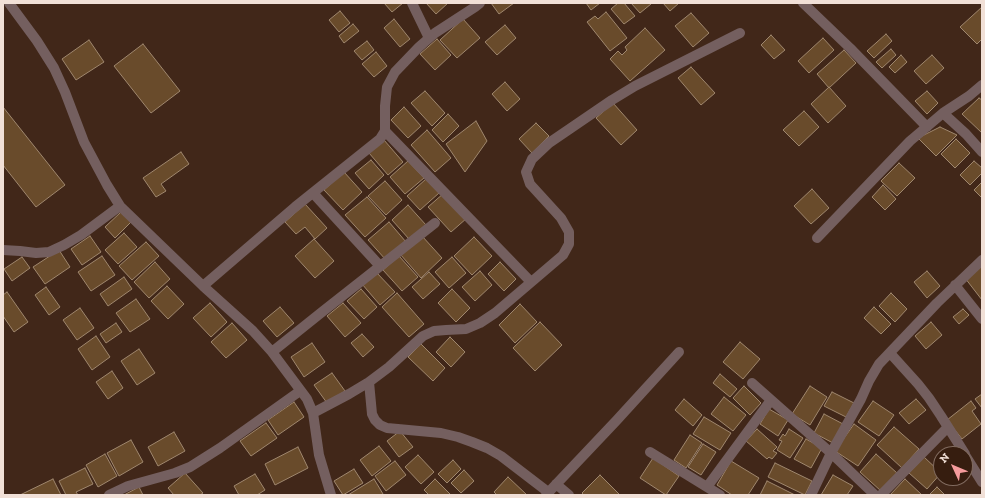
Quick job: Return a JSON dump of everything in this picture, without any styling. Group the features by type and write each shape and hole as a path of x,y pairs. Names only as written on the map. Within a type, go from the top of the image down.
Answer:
{"street":[{"path":"9,3 37,41 54,68 84,142 120,206 253,332 272,352 307,400 313,413 319,455 331,495"},
{"path":"412,3 429,38"},
{"path":"203,286 295,207 380,139 385,131 387,87 395,72 435,33 480,3"},
{"path":"803,3 927,126"},
{"path":"313,413 369,382 389,367 423,336 434,331 466,329 480,323 495,313 563,255 569,244 569,232 561,218 530,184 526,172 532,159 549,143 635,86 740,34"},
{"path":"817,238 910,141 943,113 969,96 982,85"},
{"path":"943,113 966,134 982,152"},
{"path":"385,131 531,282"},
{"path":"313,193 380,266"},
{"path":"3,250 36,253 49,252 81,235 120,206"},
{"path":"272,352 435,223"},
{"path":"811,495 879,364 937,303 982,260"},
{"path":"955,285 982,319"},
{"path":"369,382 372,414 380,425 387,428 441,433 458,437 487,448 501,456 547,494 679,352"},
{"path":"890,354 918,384 960,446"},
{"path":"752,383 832,453 875,495"},
{"path":"109,495 128,486 175,473 190,467 220,448 300,391"},
{"path":"707,486 771,400"},
{"path":"881,495 948,427"},
{"path":"650,452 720,495"},
{"path":"973,467 982,482"},
{"path":"556,484 569,495"}],"building":[{"path":"384,3 403,3 392,12"},
{"path":"426,3 448,3 436,14"},
{"path":"491,3 514,3 499,14"},
{"path":"586,3 600,3 591,10"},
{"path":"618,3 624,3 635,16 624,24 611,9"},
{"path":"631,3 650,3 651,4 640,13"},
{"path":"663,3 679,3 670,11"},
{"path":"982,7 982,39 977,44 960,27"},
{"path":"340,11 350,23 339,32 329,20"},
{"path":"606,12 627,38 610,51 587,22 595,16 598,19"},
{"path":"691,13 709,33 693,47 675,26"},
{"path":"394,19 410,39 400,47 384,28"},
{"path":"463,19 480,38 457,58 440,40"},
{"path":"353,24 359,31 344,43 339,36"},
{"path":"505,25 516,38 497,55 485,42"},
{"path":"645,28 665,50 630,81 610,59 618,51 622,55 627,50 625,47"},
{"path":"886,34 892,41 874,58 867,51"},
{"path":"771,35 785,50 774,59 761,45"},
{"path":"823,38 834,50 809,73 798,61"},
{"path":"437,39 451,55 435,70 420,54"},
{"path":"89,40 104,62 76,80 62,59"},
{"path":"367,41 374,50 362,60 354,51"},
{"path":"143,44 180,91 151,113 114,66"},
{"path":"891,49 896,55 882,68 876,62"},
{"path":"844,50 856,63 829,88 817,74"},
{"path":"376,52 387,66 374,77 362,64"},
{"path":"901,55 907,62 895,73 889,67"},
{"path":"932,55 944,68 926,84 914,71"},
{"path":"691,67 715,93 701,105 678,78"},
{"path":"505,82 520,99 507,111 492,94"},
{"path":"829,87 846,106 828,123 811,104"},
{"path":"425,91 445,113 432,126 411,103"},
{"path":"927,91 938,103 927,114 915,101"},
{"path":"979,98 982,100 982,133 962,114"},
{"path":"613,103 637,130 621,145 596,118"},
{"path":"3,107 65,185 36,207 3,165"},
{"path":"404,107 421,126 408,138 391,120"},
{"path":"804,111 819,127 799,146 783,130"},
{"path":"448,114 459,126 443,142 432,130"},
{"path":"476,121 487,141 465,172 446,144"},
{"path":"536,123 549,136 532,153 519,139"},
{"path":"940,127 957,135 936,156 918,138"},
{"path":"427,130 451,158 435,172 411,145"},
{"path":"956,139 970,153 955,168 941,154"},
{"path":"384,140 403,162 388,175 369,153"},
{"path":"181,152 189,164 161,184 166,191 156,197 143,178"},
{"path":"371,160 384,175 369,189 355,173"},
{"path":"408,161 424,178 405,194 390,177"},
{"path":"974,161 982,168 982,173 970,185 960,175"},
{"path":"899,163 915,178 897,196 881,181"},
{"path":"344,172 362,192 343,210 324,190"},
{"path":"426,179 439,193 420,210 407,196"},
{"path":"385,181 402,200 386,215 368,196"},
{"path":"982,182 982,198 974,190"},
{"path":"883,185 896,199 885,210 872,197"},
{"path":"812,189 829,208 811,224 794,206"},
{"path":"444,193 467,218 451,232 428,207"},
{"path":"367,197 386,218 365,237 345,215"},
{"path":"305,204 327,228 315,239 305,227 296,234 285,222"},
{"path":"408,205 426,225 409,239 392,220"},
{"path":"121,212 131,222 115,238 105,227"},
{"path":"389,222 406,242 386,260 368,240"},
{"path":"124,233 137,247 118,264 105,250"},
{"path":"90,236 101,252 82,265 71,249"},
{"path":"422,236 442,258 421,278 400,254"},
{"path":"474,237 492,256 472,275 454,256"},
{"path":"314,239 334,261 315,278 295,256"},
{"path":"146,242 159,256 132,280 119,266"},
{"path":"59,250 70,267 45,284 33,267"},
{"path":"102,256 115,275 91,291 78,272"},
{"path":"399,256 418,277 402,291 383,270"},
{"path":"22,257 30,268 12,281 4,269"},
{"path":"452,257 466,273 449,288 435,272"},
{"path":"155,262 170,279 149,298 134,282"},
{"path":"500,262 516,279 504,291 488,274"},
{"path":"982,266 982,300 965,278"},
{"path":"480,271 492,285 475,301 462,287"},
{"path":"927,271 940,286 927,298 914,282"},
{"path":"376,272 395,292 380,305 362,284"},
{"path":"429,272 440,284 423,299 412,287"},
{"path":"124,277 132,289 108,306 100,294"},
{"path":"167,286 184,304 168,319 151,301"},
{"path":"46,287 60,307 49,315 35,295"},
{"path":"361,289 377,307 364,319 347,301"},
{"path":"452,289 470,308 456,322 438,303"},
{"path":"7,292 28,322 14,332 3,316 3,295"},
{"path":"397,293 424,324 409,337 382,307"},
{"path":"891,293 907,309 895,322 879,306"},
{"path":"136,299 150,319 130,332 116,313"},
{"path":"210,303 227,322 211,337 193,318"},
{"path":"343,303 361,323 345,337 327,316"},
{"path":"520,304 537,322 515,343 499,325"},
{"path":"280,307 294,323 277,337 263,321"},
{"path":"874,307 891,324 881,334 864,318"},
{"path":"80,308 94,328 77,340 63,320"},
{"path":"963,309 969,315 959,324 953,317"},
{"path":"540,322 562,345 535,371 513,348"},
{"path":"931,322 942,335 926,349 915,336"},
{"path":"116,323 122,332 106,343 100,334"},
{"path":"232,323 247,340 226,358 211,342"},
{"path":"362,334 374,347 363,357 351,343"},
{"path":"96,336 110,357 92,370 78,349"},
{"path":"450,337 465,352 451,367 436,352"},
{"path":"740,342 760,359 743,379 723,362"},
{"path":"312,343 325,362 304,377 291,357"},
{"path":"421,344 445,368 433,381 408,357"},
{"path":"139,349 155,373 137,385 121,361"},
{"path":"112,371 123,388 108,399 96,382"},
{"path":"332,373 345,391 327,403 314,385"},
{"path":"720,374 737,389 730,397 713,383"},
{"path":"744,386 761,403 750,415 733,398"},
{"path":"810,386 827,397 810,425 792,414"},
{"path":"832,392 854,403 846,417 824,406"},
{"path":"982,394 982,408 975,399"},
{"path":"724,397 746,415 733,431 711,414"},
{"path":"684,399 702,415 693,426 675,410"},
{"path":"916,399 926,410 909,424 899,413"},
{"path":"873,401 894,415 879,436 858,422"},
{"path":"971,401 976,408 972,411 981,424 962,439 947,420"},
{"path":"294,402 304,417 278,435 268,420"},
{"path":"769,409 788,420 778,436 760,424"},
{"path":"824,414 843,424 833,443 814,433"},
{"path":"704,417 731,433 720,450 693,434"},
{"path":"266,423 277,438 251,456 240,441"},
{"path":"854,424 876,440 858,466 835,451"},
{"path":"894,427 919,449 902,468 877,445"},
{"path":"757,429 777,447 773,451 777,453 772,459 769,457 767,459 746,441"},
{"path":"789,429 803,438 790,458 777,450 782,441 779,440 783,434 785,436"},
{"path":"400,431 413,447 399,457 387,441"},
{"path":"174,432 185,451 158,466 148,447"},
{"path":"690,435 702,443 686,468 674,460"},
{"path":"806,439 822,448 811,468 794,459"},
{"path":"131,440 143,462 119,476 107,453"},
{"path":"703,444 716,452 701,475 688,467"},
{"path":"379,446 391,461 372,476 360,460"},
{"path":"298,447 308,468 275,485 265,464"},
{"path":"105,454 117,476 98,487 86,465"},
{"path":"876,454 897,473 881,491 860,472"},
{"path":"418,455 434,472 421,484 405,467"},
{"path":"924,457 933,465 933,482 927,489 909,473"},
{"path":"653,458 679,476 666,495 640,478"},
{"path":"453,460 461,469 447,483 438,474"},
{"path":"395,461 406,475 386,491 375,476"},
{"path":"731,461 759,478 748,495 732,495 717,485"},
{"path":"775,463 812,481 805,495 768,477"},
{"path":"85,468 93,484 76,492 78,495 66,495 59,481"},
{"path":"354,469 363,483 343,495 334,481"},
{"path":"464,470 474,481 461,493 451,483"},
{"path":"185,473 203,493 200,495 174,495 168,488"},
{"path":"255,474 265,490 257,495 239,495 234,486"},
{"path":"600,475 620,495 584,495 582,493"},
{"path":"833,475 853,486 847,495 821,495"},
{"path":"508,477 527,495 497,495 494,492"},
{"path":"53,479 61,495 20,495"},
{"path":"374,479 383,494 382,495 348,495"},
{"path":"435,479 451,495 429,495 424,490"},
{"path":"905,479 922,495 890,495"},
{"path":"767,481 795,495 760,495"},
{"path":"139,487 143,495 124,495"},
{"path":"937,487 945,495 929,495"}]}
